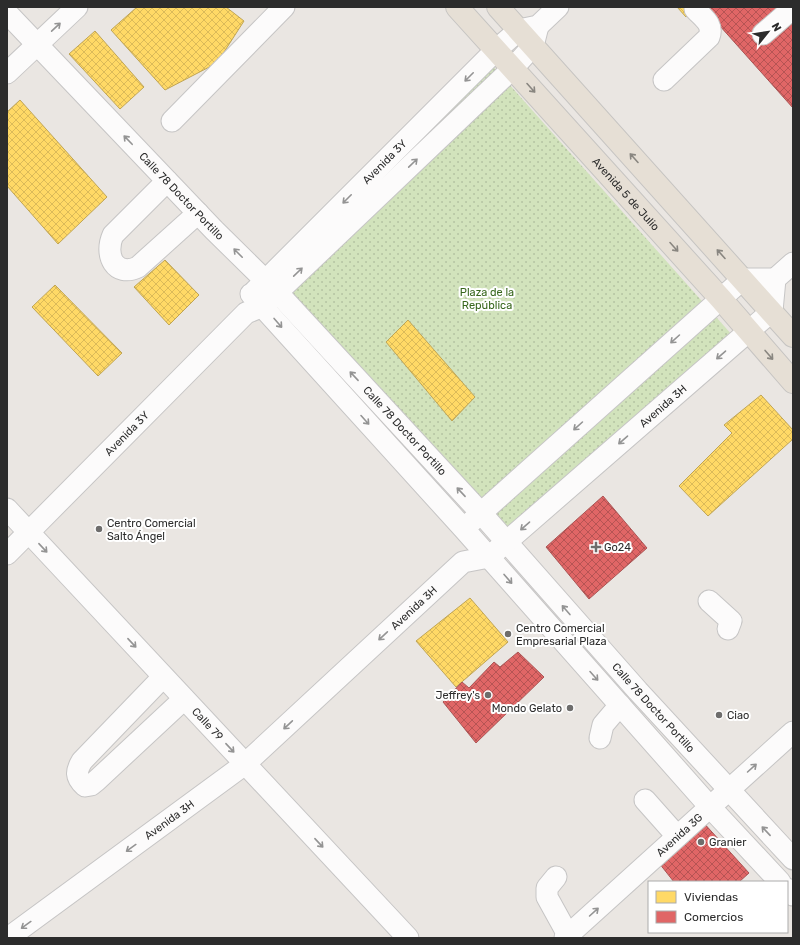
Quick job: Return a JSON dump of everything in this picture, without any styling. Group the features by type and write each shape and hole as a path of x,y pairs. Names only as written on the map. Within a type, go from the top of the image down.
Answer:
{"main road":[{"name":"Avenida 5 de Julio","path":"457,7 721,299 793,382"},
{"path":"498,7 530,34 793,336"}],"street":[{"path":"7,73 77,7"},
{"path":"172,121 284,7"},
{"name":"Avenida 3Y","path":"7,554 261,297 380,166 496,50 530,34 558,7"},
{"path":"763,34 793,8"},
{"path":"664,80 709,37 711,31 710,25 695,9"},
{"name":"Calle 78 Doctor Portillo","path":"11,14 36,45 198,213 261,297 710,807 779,881"},
{"name":"Avenida 3Y","path":"261,297 395,180 513,68 530,34"},
{"path":"380,166 395,180"},
{"path":"167,181 112,235 109,244 109,255 115,265 122,269 131,270 138,267 198,213"},
{"path":"772,311 775,280 793,263"},
{"path":"489,557 463,562 464,529 480,513 743,279 775,280"},
{"name":"Calle 78 Doctor Portillo","path":"261,297 480,513 728,790 793,859"},
{"name":"Avenida 3H","path":"489,557 772,311"},
{"name":"Calle 79","path":"7,509 408,938"},
{"name":"Avenida 3H","path":"8,938 245,764 463,562"},
{"path":"709,600 730,621 728,629"},
{"path":"163,677 82,761 77,769 77,776 80,782 85,786 96,782 184,699"},
{"path":"600,738 603,725 620,705"},
{"name":"Avenida 3G","path":"566,936 793,732"},
{"path":"645,800 677,836"},
{"path":"556,877 547,888 547,897 566,936"}],"green space":[{"name":"Plaza de la República","path":"491,64 741,345 502,551 266,291"}],"building: Viviendas":[{"path":"137,7 226,7 244,21 217,63 165,90 111,30"},
{"path":"677,7 697,7 686,17"},
{"path":"95,31 144,87 120,109 69,54"},
{"path":"20,100 107,197 58,244 7,186 7,112"},
{"path":"165,260 199,295 169,325 134,287"},
{"path":"55,285 122,353 98,376 32,307"},
{"path":"408,320 475,397 452,421 386,342"},
{"path":"761,395 793,430 793,439 708,516 679,486 732,433 724,425"},
{"path":"470,598 508,642 456,687 416,641"}],"building: Comercios":[{"path":"703,7 793,7 793,108"},
{"name":"Go24","path":"603,496 647,548 589,599 546,547"},
{"name":"Jeffrey's","path":"518,652 544,677 476,743 443,702 462,682 469,688 494,662 500,667"},
{"name":"Granier","path":"702,821 749,873 740,881 673,881 659,863"}],"place":[{"name":"Centro Comercial Salto Ángel","path":"99,529"},
{"name":"Go24","path":"596,547"},
{"name":"Centro Comercial Empresarial Plaza","path":"508,634"},
{"name":"Jeffrey's","path":"488,695"},
{"name":"Mondo Gelato","path":"570,708"},
{"name":"Ciao","path":"719,715"},
{"name":"Granier","path":"701,842"}]}
